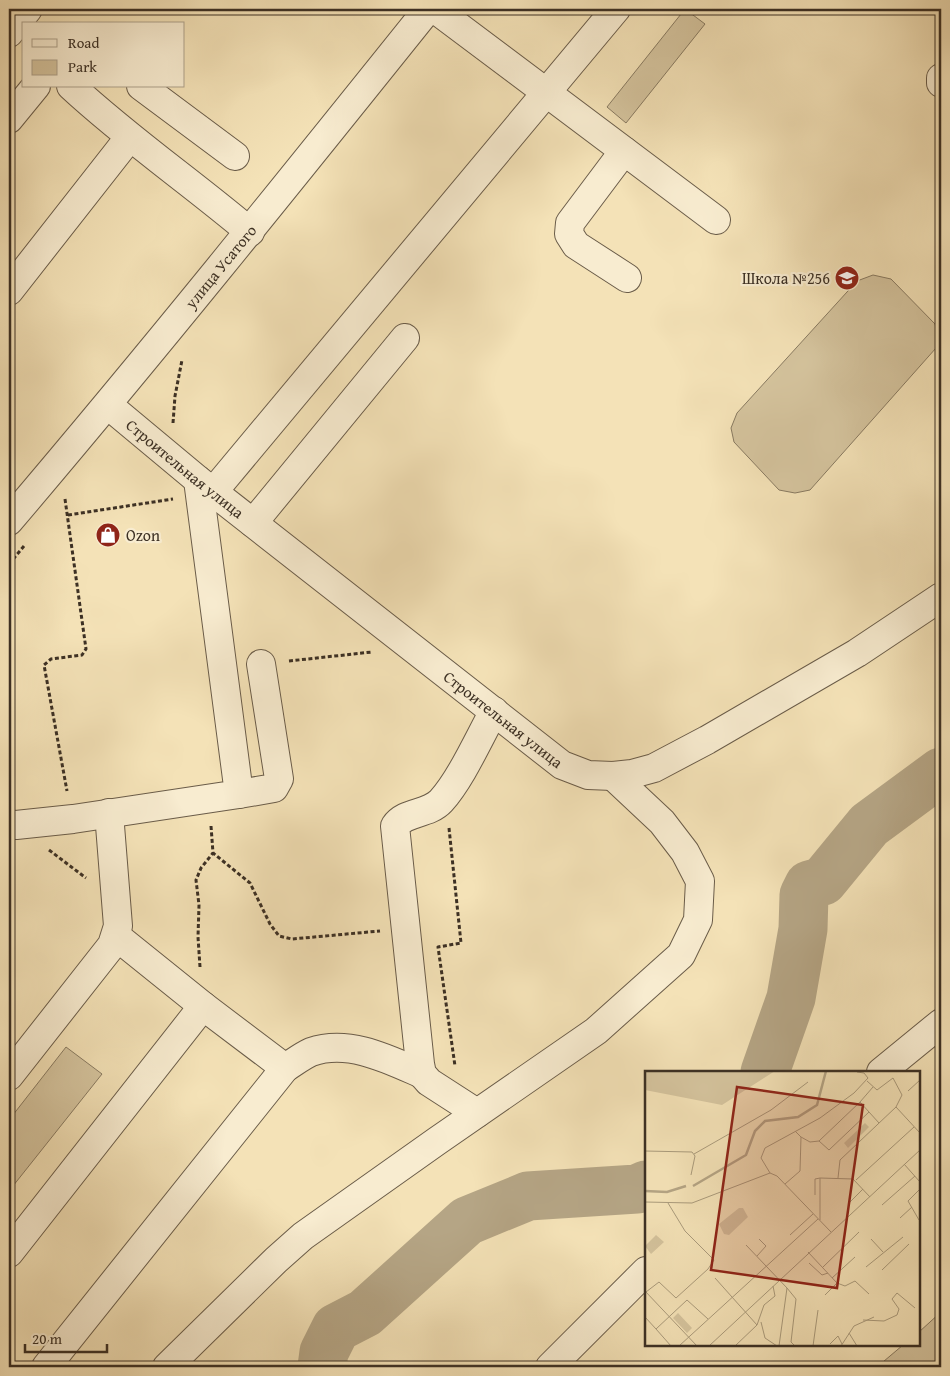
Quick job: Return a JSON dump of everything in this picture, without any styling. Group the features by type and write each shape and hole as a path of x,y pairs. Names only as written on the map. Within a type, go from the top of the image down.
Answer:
{"street":[{"path":"9,33 28,9"},
{"name":"улица Усатого","path":"9,521 108,406 428,9"},
{"path":"435,9 716,220"},
{"path":"239,794 204,489 616,9"},
{"path":"9,38 22,48"},
{"path":"941,78 941,83"},
{"path":"9,119 34,88"},
{"path":"144,88 235,156"},
{"path":"86,91 129,138 250,232"},
{"path":"9,291 129,138"},
{"path":"624,151 570,223 569,234 576,245 627,278"},
{"path":"253,523 405,338"},
{"name":"Строительная улица","path":"108,406 172,458 204,489 253,523 410,648 562,765 588,775 613,776 632,774 654,768 857,653 941,597"},
{"path":"13,824 72,819 274,788 278,779 261,664"},
{"path":"422,1074 396,826 399,821 407,816 431,810 441,802 494,712"},
{"path":"167,1367 303,1236 468,1107 596,1031 681,955 698,920 700,881 685,852 662,822 613,776"},
{"path":"9,1076 112,945 116,936 118,926 109,813"},
{"path":"116,936 203,1006 285,1068"},
{"path":"9,1253 203,1006"},
{"path":"882,1071 941,1023"},
{"path":"46,1367 285,1068 311,1052 332,1048 356,1049 387,1059 422,1074 429,1082 468,1107"},
{"path":"550,1367 645,1272"}],"path":[{"path":"172,458 175,396 182,357"},
{"path":"68,515 204,489"},
{"path":"64,496 86,649 82,655 51,659 44,665 72,819"},
{"path":"261,664 410,648"},
{"path":"203,1006 198,937 199,905 196,880 201,868 213,853 208,798"},
{"path":"449,822 461,942 438,947 468,1107"},
{"path":"13,824 116,901"},
{"path":"213,853 250,883 270,924 279,936 292,939 406,929"}],"green space":[{"path":"685,9 705,24 626,123 607,107"},
{"path":"873,275 891,279 935,324 938,336 936,348 810,490 795,493 779,490 734,442 731,428 737,413 857,281"},
{"path":"66,1047 102,1074 9,1191 9,1120"},
{"path":"941,1312 941,1367 877,1367 902,1346 920,1346 920,1331"}],"waterway":[{"path":"765,1071 791,998 803,929 804,895 809,885 823,881 869,825 941,772"},
{"path":"322,1367 324,1352 336,1328 365,1313 467,1221 528,1196 637,1189 645,1185"}],"place":[{"name":"Школа №256","path":"847,278"},
{"name":"Ozon","path":"108,535"}]}
